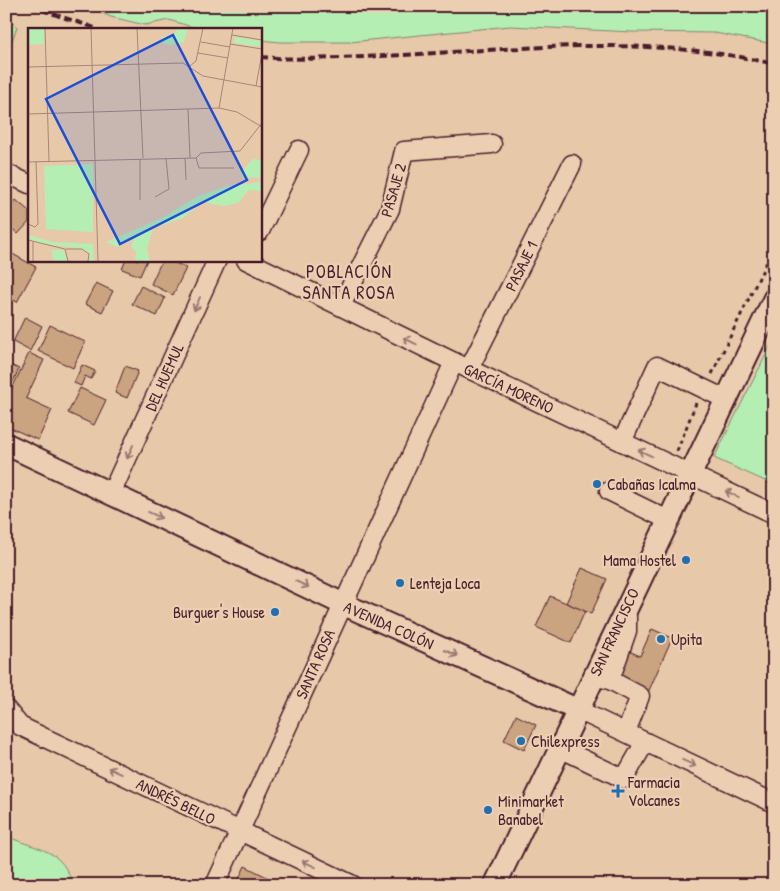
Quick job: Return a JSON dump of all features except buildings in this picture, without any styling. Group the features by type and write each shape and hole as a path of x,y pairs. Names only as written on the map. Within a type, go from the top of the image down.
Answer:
{"main road":[{"name":"SAN FRANCISCO","path":"496,885 578,710 602,678 626,607 668,520 681,470 726,399 774,299"},
{"name":"AVENIDA COLÓN","path":"6,444 343,604 578,710"}],"street":[{"name":"PASAJE 2","path":"341,306 390,209 404,151 492,144"},
{"path":"261,229 300,150"},
{"name":"PASAJE 1","path":"462,366 572,164"},
{"path":"6,173 28,184"},
{"name":"DEL HUEMUL","path":"111,494 217,261"},
{"name":"GARCÍA MORENO","path":"248,261 462,366 774,514"},
{"name":"SANTA ROSA","path":"215,885 343,604 462,366"},
{"path":"622,442 658,366 726,399"},
{"path":"609,491 668,520"},
{"path":"602,678 640,696 626,732"},
{"name":"ANDRÉS BELLO","path":"6,709 20,726 353,885"},
{"name":"AVENIDA COLÓN","path":"578,710 774,803"},
{"path":"560,748 624,778 645,742"}],"path":[{"path":"681,470 690,413 774,246"}],"green space":[{"path":"86,6 774,6 774,44 715,33 632,32 510,26 350,42 280,42 261,40 261,28 196,28 169,20 145,25 111,17"},
{"path":"6,17 17,27 8,52 6,52"},
{"path":"774,339 774,485 714,458"},
{"path":"6,835 55,856 64,866 74,885 6,885"}],"railway":[{"path":"30,6 95,28"},
{"path":"261,57 332,58 589,46 682,49 774,64"}],"place":[{"name":"Cabañas Icalma","path":"597,484"},
{"name":"Mama Hostel","path":"686,560"},
{"name":"Lenteja Loca","path":"400,583"},
{"name":"Burguer's House","path":"275,612"},
{"name":"Upita","path":"661,639"},
{"name":"Chilexpress","path":"521,741"},
{"name":"Farmacia Volcanes","path":"618,791"},
{"name":"Minimarket Banabel","path":"488,810"}],"district":[{"name":"POBLACIÓN SANTA ROSA","path":"349,282"}]}
